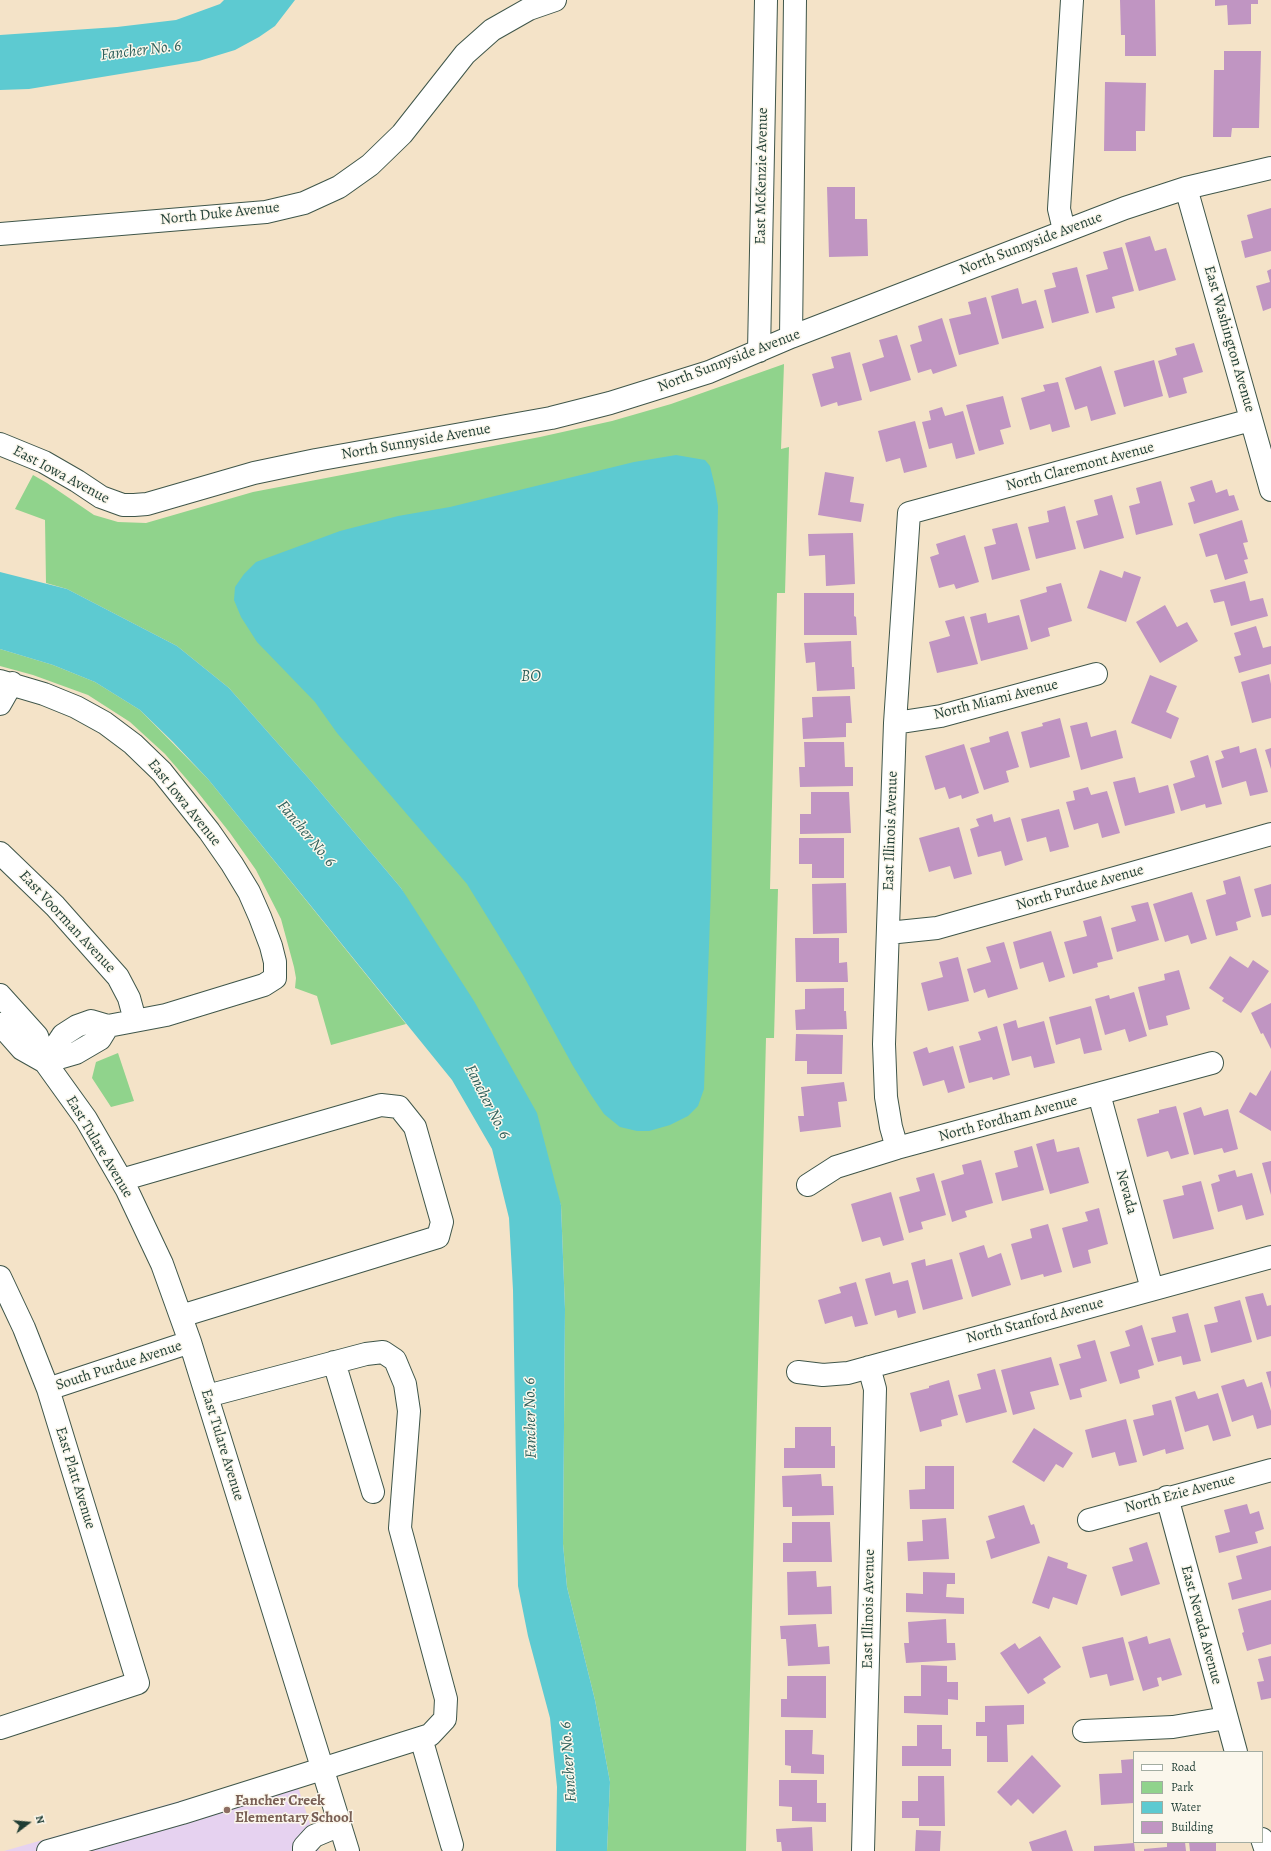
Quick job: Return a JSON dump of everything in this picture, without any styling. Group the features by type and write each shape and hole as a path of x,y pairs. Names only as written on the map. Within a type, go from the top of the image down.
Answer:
{"street":[{"name":"North Duke Avenue","path":"0,234 266,212 304,203 339,187 370,165 402,134 465,54 492,30 529,9 555,0"},
{"name":"East McKenzie Avenue","path":"759,351 766,0"},
{"name":"East McKenzie Avenue","path":"791,337 795,0"},
{"path":"1064,230 1059,209 1072,0"},
{"name":"North Sunnyside Avenue","path":"123,505 147,504 254,473 316,460 551,418 662,388 709,372 791,337 1064,230 1186,188 1271,168"},
{"name":"East Washington Avenue","path":"1186,188 1271,490"},
{"name":"North Claremont Avenue","path":"909,513 1251,420"},
{"name":"East Iowa Avenue","path":"0,444 44,462 101,497 123,505"},
{"name":"East Illinois Avenue","path":"897,1148 891,1127 886,1097 884,1044 895,723 909,513"},
{"name":"North Miami Avenue","path":"895,723 942,716 1096,674"},
{"path":"0,704 6,682"},
{"name":"East Iowa Avenue","path":"6,682 50,696 76,707 105,723 133,744 162,772 209,831 232,864 248,892 271,946 275,962 275,978 264,985 173,1012 135,1020"},
{"name":"North Purdue Avenue","path":"888,933 937,928 1271,834"},
{"name":"East Voorman Avenue","path":"0,853 55,906 118,977 129,998 135,1020"},
{"name":"East Tulare Avenue","path":"0,995 37,1036 45,1062 86,1119 121,1180 162,1264 190,1342 348,1851"},
{"path":"45,1062 63,1035 77,1026 92,1021 108,1026 135,1020"},
{"name":"East Tulare Avenue","path":"0,1024 22,1049 45,1062"},
{"name":"North Fordham Avenue","path":"808,1185 836,1167 897,1148 1212,1063"},
{"name":"Nevada","path":"1100,1094 1152,1289"},
{"path":"121,1180 380,1105 399,1107 414,1127 442,1222 438,1237 180,1316"},
{"name":"North Stanford Avenue","path":"798,1372 823,1375 848,1373 1271,1257"},
{"name":"East Platt Avenue","path":"0,1277 24,1328 48,1389 138,1684 0,1728"},
{"name":"South Purdue Avenue","path":"48,1389 190,1342"},
{"path":"48,1851 85,1846 182,1813 430,1736 445,1719 446,1699 400,1528 409,1411 405,1384 395,1360 383,1352 366,1354 207,1396"},
{"path":"334,1362 373,1492"},
{"name":"East Illinois Avenue","path":"863,1851 875,1389 869,1367"},
{"name":"North Ezie Avenue","path":"1089,1520 1167,1497 1271,1470"},
{"name":"East Nevada Avenue","path":"1167,1497 1236,1751"},
{"path":"1084,1731 1173,1727 1226,1718"},
{"path":"421,1738 452,1845"},
{"path":"304,1851 304,1848 314,1836 340,1825"}],"shaded area":[{"name":"Fancher Creek Elementary School","path":"292,1769 319,1851 4,1851"}],"green space":[{"path":"784,364 781,449 789,447 785,593 777,593 770,889 778,889 774,1038 766,1038 746,1851 607,1851 610,1782 595,1700 567,1587 563,1544 565,1309 561,1205 401,888 311,781 229,688 177,646 67,589 46,583 45,520 15,509 33,475 94,515 118,522 146,523 253,492 540,437 612,421 671,404"},
{"path":"0,649 53,665 95,682 140,710 208,779 406,1024 331,1045 317,996 295,988 296,978 294,967 281,919 256,870 230,833 196,790 165,754 130,722 88,695 33,675 0,666"},
{"path":"118,1053 134,1101 111,1107 92,1078 96,1062"}],"water":[{"name":"Fancher No. 6","path":"224,0 295,0 275,26 259,37 235,50 199,61 29,89 0,90 0,35 117,27 176,20 220,4"},
{"name":"BO","path":"676,455 705,460 710,466 718,506 711,888 704,1089 698,1106 688,1116 670,1125 649,1131 637,1131 620,1127 604,1114 573,1066 523,975 467,884 337,733 315,702 257,642 241,617 234,600 235,587 244,574 256,562 340,531 398,516 450,507 634,462"},
{"name":"Fancher No. 6","path":"0,572 67,589 177,646 229,688 311,781 401,888 474,1001 537,1113 561,1205 565,1309 563,1544 567,1587 595,1700 610,1782 607,1851 556,1851 557,1787 550,1718 528,1636 518,1586 513,1290 509,1218 492,1149 452,1080 208,779 173,742 140,710 95,682 53,665 0,649"}],"building":[{"path":"1120,0 1155,0 1156,56 1125,56 1125,35 1121,35"},
{"path":"1215,0 1258,0 1258,4 1251,4 1251,24 1228,25 1227,5 1215,6"},
{"path":"1224,51 1261,51 1259,128 1232,128 1231,137 1213,137 1214,70 1224,70"},
{"path":"1105,82 1146,83 1145,131 1136,131 1136,151 1104,151"},
{"path":"827,187 855,187 855,219 867,219 868,256 829,257"},
{"path":"1271,208 1271,251 1245,258 1241,241 1253,238 1247,215"},
{"path":"1150,236 1155,251 1166,248 1176,280 1139,291 1125,243"},
{"path":"1122,247 1134,291 1112,297 1115,308 1096,313 1086,275 1108,269 1103,252"},
{"path":"1077,267 1089,313 1052,323 1044,290 1056,287 1052,273"},
{"path":"1271,269 1271,308 1263,311 1256,286 1270,282 1267,271"},
{"path":"1018,288 1022,304 1036,300 1044,328 1002,339 991,296"},
{"path":"986,297 999,344 959,355 949,319 971,314 968,302"},
{"path":"942,318 957,366 933,374 931,369 918,373 910,345 922,341 918,326"},
{"path":"897,335 911,380 870,392 862,364 884,357 879,340"},
{"path":"1194,343 1203,372 1183,378 1187,393 1169,398 1158,361 1177,355 1175,348"},
{"path":"850,352 862,400 838,406 837,402 821,407 812,374 834,368 831,357"},
{"path":"1154,360 1163,396 1124,407 1114,371"},
{"path":"1101,366 1116,414 1091,421 1087,406 1075,410 1065,378"},
{"path":"1058,382 1070,427 1052,432 1050,424 1030,430 1021,398 1045,391 1043,385"},
{"path":"1003,396 1011,427 1000,430 1004,444 979,451 966,405"},
{"path":"942,407 945,416 963,411 975,454 956,459 952,443 929,449 922,422 931,420 929,411"},
{"path":"915,421 927,467 904,473 900,458 886,462 878,431"},
{"path":"825,472 854,477 850,502 864,504 861,522 818,515"},
{"path":"1212,480 1216,493 1227,489 1229,496 1234,495 1239,510 1194,524 1188,503 1195,501 1190,487"},
{"path":"1161,481 1173,525 1136,535 1129,506 1140,503 1136,488"},
{"path":"1112,495 1124,538 1084,549 1076,521 1098,515 1094,500"},
{"path":"1065,506 1076,549 1036,559 1028,527 1049,522 1047,511"},
{"path":"1242,520 1248,542 1243,543 1248,559 1244,560 1248,573 1225,580 1217,554 1206,557 1199,534"},
{"path":"1017,523 1030,570 992,580 984,547 996,544 992,529"},
{"path":"853,533 855,584 826,586 825,555 809,556 808,534"},
{"path":"965,535 979,582 956,589 954,584 939,588 930,557 939,554 936,544"},
{"path":"1100,570 1122,578 1124,571 1141,577 1126,622 1087,608"},
{"path":"1245,581 1250,601 1263,598 1268,616 1231,626 1224,601 1214,603 1210,590"},
{"path":"1061,583 1072,621 1048,628 1050,636 1031,642 1020,600 1047,592 1046,587"},
{"path":"804,593 854,593 854,616 856,617 857,635 804,635"},
{"path":"1165,605 1177,627 1187,622 1198,641 1160,663 1136,622"},
{"path":"986,613 988,623 1019,615 1028,649 981,661 970,617"},
{"path":"964,616 978,664 937,673 929,642 950,636 945,621"},
{"path":"1256,626 1263,648 1271,646 1271,664 1239,673 1234,657 1241,655 1234,633"},
{"path":"851,641 855,689 817,691 815,662 806,663 804,643"},
{"path":"1269,674 1271,684 1271,718 1252,723 1241,682"},
{"path":"1150,675 1177,686 1166,712 1179,718 1171,739 1131,723"},
{"path":"850,696 852,723 846,723 846,737 803,739 802,718 813,717 812,697"},
{"path":"1060,718 1070,757 1030,768 1021,732 1043,726 1042,723"},
{"path":"1087,722 1091,737 1116,730 1123,758 1081,770 1070,726"},
{"path":"1008,731 1019,767 1006,771 1009,782 984,790 970,748 990,742 989,737"},
{"path":"804,742 844,742 845,767 853,767 853,786 800,787 799,767 805,767"},
{"path":"964,744 979,793 962,799 961,795 949,799 945,787 935,790 925,756"},
{"path":"1239,746 1240,753 1256,748 1268,792 1250,796 1246,781 1222,788 1215,761 1224,758 1221,751"},
{"path":"1271,748 1271,769 1265,750"},
{"path":"1208,755 1222,804 1206,808 1205,804 1181,811 1173,784 1195,777 1190,761"},
{"path":"1135,777 1139,793 1168,785 1175,813 1125,826 1113,782"},
{"path":"1088,787 1091,795 1107,791 1120,833 1102,838 1098,823 1074,830 1066,802 1075,800 1073,791"},
{"path":"811,792 849,792 851,833 800,834 800,814 811,814"},
{"path":"1059,809 1069,847 1050,852 1046,837 1027,842 1021,819"},
{"path":"992,814 994,822 1010,817 1023,860 1005,866 1001,851 978,857 970,829 979,826 976,819"},
{"path":"959,827 972,874 954,879 950,866 929,872 919,838"},
{"path":"799,838 844,838 844,878 812,878 812,864 799,864"},
{"path":"1240,876 1251,917 1236,922 1238,930 1216,936 1206,900 1226,894 1223,881"},
{"path":"846,883 847,933 813,934 812,884"},
{"path":"1271,884 1271,915 1262,917 1254,889"},
{"path":"1192,892 1207,939 1191,944 1188,935 1165,942 1153,904"},
{"path":"1148,902 1159,940 1117,952 1111,928 1136,921 1131,906"},
{"path":"1101,916 1113,959 1097,963 1098,967 1073,974 1064,942 1087,936 1083,921"},
{"path":"1051,931 1065,977 1049,982 1043,962 1020,969 1013,942"},
{"path":"795,938 839,938 839,963 847,962 848,982 796,982"},
{"path":"1004,942 1018,989 988,998 985,989 974,993 967,969 991,962 986,947"},
{"path":"1230,956 1248,968 1253,960 1269,971 1241,1013 1222,1001 1224,998 1209,988"},
{"path":"958,957 969,1001 928,1011 921,983 943,977 939,962"},
{"path":"1179,970 1190,1009 1166,1016 1168,1025 1149,1030 1138,987 1165,980 1164,974"},
{"path":"844,988 844,1011 846,1011 847,1029 796,1030 795,1010 805,1009 805,989"},
{"path":"1134,992 1147,1036 1129,1042 1125,1029 1105,1035 1095,999 1109,995 1110,999"},
{"path":"1271,1003 1271,1049 1263,1033 1261,1034 1251,1013"},
{"path":"1091,1006 1102,1050 1084,1054 1080,1038 1056,1045 1049,1017"},
{"path":"1016,1020 1018,1028 1044,1021 1055,1063 1034,1068 1031,1056 1012,1061 1003,1024"},
{"path":"997,1026 1010,1075 993,1080 992,1077 969,1083 959,1046 981,1040 978,1032"},
{"path":"796,1034 843,1035 842,1074 807,1074 807,1061 795,1061"},
{"path":"953,1046 965,1088 948,1093 944,1080 923,1086 913,1052 927,1047 929,1053"},
{"path":"1271,1070 1271,1131 1239,1112 1250,1092 1256,1096"},
{"path":"844,1082 847,1101 838,1102 841,1127 800,1132 798,1116 804,1116 801,1087"},
{"path":"1176,1106 1189,1154 1171,1159 1168,1151 1147,1157 1137,1119 1159,1113 1159,1110"},
{"path":"1201,1107 1204,1116 1228,1109 1238,1149 1224,1153 1222,1148 1194,1155 1183,1113"},
{"path":"1054,1139 1057,1152 1079,1147 1089,1183 1050,1194 1036,1144"},
{"path":"1032,1146 1044,1190 1002,1201 995,1173 1018,1167 1014,1151"},
{"path":"981,1160 993,1203 965,1211 967,1217 952,1222 941,1181 964,1174 962,1165"},
{"path":"1271,1161 1271,1195 1262,1163"},
{"path":"1235,1170 1237,1177 1252,1173 1264,1215 1246,1220 1242,1205 1218,1212 1211,1184 1220,1181 1218,1175"},
{"path":"934,1173 946,1215 921,1222 923,1229 909,1233 899,1197 920,1191 916,1178"},
{"path":"1201,1181 1214,1229 1173,1239 1163,1200 1184,1195 1182,1186"},
{"path":"891,1192 904,1240 883,1246 880,1237 862,1242 851,1204"},
{"path":"1099,1208 1108,1244 1088,1250 1091,1263 1073,1268 1062,1228 1088,1221 1085,1212"},
{"path":"1048,1224 1062,1272 1044,1277 1043,1274 1021,1280 1011,1244 1032,1238 1030,1229"},
{"path":"984,1245 988,1258 1001,1253 1011,1285 972,1297 959,1253"},
{"path":"925,1259 926,1266 952,1259 963,1299 923,1310 911,1263"},
{"path":"890,1272 893,1284 908,1280 916,1313 898,1318 896,1310 875,1316 865,1279"},
{"path":"856,1282 868,1324 855,1327 852,1316 825,1324 818,1300 841,1293 839,1287"},
{"path":"1263,1293 1267,1306 1271,1305 1271,1336 1257,1340 1245,1297"},
{"path":"1240,1300 1252,1342 1211,1353 1204,1325 1218,1322 1214,1307"},
{"path":"1188,1313 1201,1361 1183,1365 1181,1356 1158,1362 1151,1338 1176,1332 1172,1317"},
{"path":"1142,1325 1154,1365 1138,1370 1140,1378 1120,1384 1110,1352 1130,1346 1125,1331"},
{"path":"1095,1340 1107,1381 1080,1389 1082,1397 1070,1400 1059,1364 1081,1358 1077,1345"},
{"path":"1051,1357 1059,1385 1030,1392 1035,1409 1013,1415 1001,1370"},
{"path":"995,1369 1007,1412 966,1423 958,1395 981,1389 977,1374"},
{"path":"1271,1371 1271,1389 1266,1372"},
{"path":"1244,1379 1247,1387 1262,1382 1271,1411 1271,1425 1257,1429 1253,1415 1232,1422 1221,1386"},
{"path":"949,1380 958,1415 941,1420 942,1426 920,1432 910,1393 929,1388 929,1386"},
{"path":"1195,1391 1198,1399 1218,1393 1231,1436 1213,1441 1208,1425 1185,1432 1175,1397"},
{"path":"1171,1400 1184,1449 1166,1454 1165,1449 1143,1456 1133,1420 1154,1415 1152,1405"},
{"path":"1126,1419 1137,1462 1119,1466 1115,1452 1092,1458 1085,1430"},
{"path":"795,1427 831,1427 831,1446 835,1446 835,1468 784,1468 784,1448 795,1448"},
{"path":"1034,1428 1073,1453 1063,1468 1056,1464 1044,1482 1012,1462"},
{"path":"925,1466 954,1466 954,1509 910,1509 909,1490 925,1489"},
{"path":"821,1474 822,1486 833,1486 834,1515 792,1516 792,1507 783,1507 782,1476"},
{"path":"1247,1504 1250,1514 1259,1511 1264,1529 1255,1532 1258,1543 1219,1553 1215,1536 1230,1532 1224,1510"},
{"path":"1024,1505 1031,1525 1034,1524 1040,1543 991,1559 986,1541 995,1538 988,1516"},
{"path":"946,1518 949,1559 908,1561 907,1542 923,1541 922,1520"},
{"path":"792,1522 830,1522 832,1562 783,1562 783,1543 792,1543"},
{"path":"1147,1542 1160,1584 1121,1596 1112,1567 1133,1561 1129,1548"},
{"path":"1271,1546 1271,1590 1232,1600 1228,1583 1242,1579 1236,1556"},
{"path":"1048,1556 1068,1563 1067,1568 1087,1575 1077,1605 1053,1597 1049,1609 1032,1603"},
{"path":"816,1571 817,1587 831,1586 832,1614 788,1615 787,1572"},
{"path":"923,1572 955,1573 955,1584 947,1584 946,1597 964,1598 964,1614 906,1612 906,1593 923,1594"},
{"path":"1271,1600 1271,1644 1247,1651 1238,1609"},
{"path":"946,1619 947,1643 955,1643 956,1660 906,1663 904,1643 909,1643 908,1622"},
{"path":"816,1624 818,1647 829,1646 830,1664 788,1666 786,1639 781,1639 780,1626"},
{"path":"1040,1636 1061,1667 1043,1679 1046,1683 1028,1694 1000,1653 1015,1643 1019,1649"},
{"path":"1147,1636 1149,1644 1170,1638 1182,1675 1162,1681 1161,1677 1157,1678 1159,1686 1143,1691 1128,1642"},
{"path":"1123,1637 1134,1680 1110,1686 1107,1674 1090,1678 1082,1647"},
{"path":"1271,1656 1271,1698 1261,1700 1257,1682 1264,1681 1258,1659"},
{"path":"921,1665 947,1666 947,1682 958,1682 958,1700 948,1699 948,1715 904,1713 904,1696 921,1696"},
{"path":"787,1676 826,1676 826,1718 781,1717 781,1699 787,1699"},
{"path":"1024,1705 1024,1724 1007,1725 1008,1762 987,1762 987,1736 976,1736 976,1722 985,1722 985,1706"},
{"path":"917,1725 942,1725 942,1749 951,1749 951,1766 902,1766 902,1746 917,1746"},
{"path":"785,1730 813,1730 812,1754 824,1755 824,1774 791,1773 791,1766 785,1765"},
{"path":"1032,1755 1061,1786 1033,1814 1018,1799 1011,1806 997,1792"},
{"path":"1133,1759 1133,1803 1101,1805 1099,1774 1122,1773 1121,1760"},
{"path":"918,1776 944,1776 945,1826 919,1826 919,1818 902,1818 902,1801 918,1801"},
{"path":"779,1780 817,1780 817,1803 826,1803 826,1822 792,1821 792,1807 779,1806"},
{"path":"812,1827 813,1851 782,1851 781,1842 777,1842 776,1829"},
{"path":"916,1830 941,1831 940,1851 915,1851"},
{"path":"1066,1830 1073,1851 1032,1851 1029,1842"},
{"path":"1134,1843 1135,1851 1094,1851 1094,1846"},
{"path":"1167,1843 1185,1843 1186,1851 1144,1851 1144,1849 1167,1847"},
{"path":"1189,1843 1216,1843 1216,1851 1190,1851"}],"place":[{"name":"Fancher Creek Elementary School","path":"227,1810"}]}
